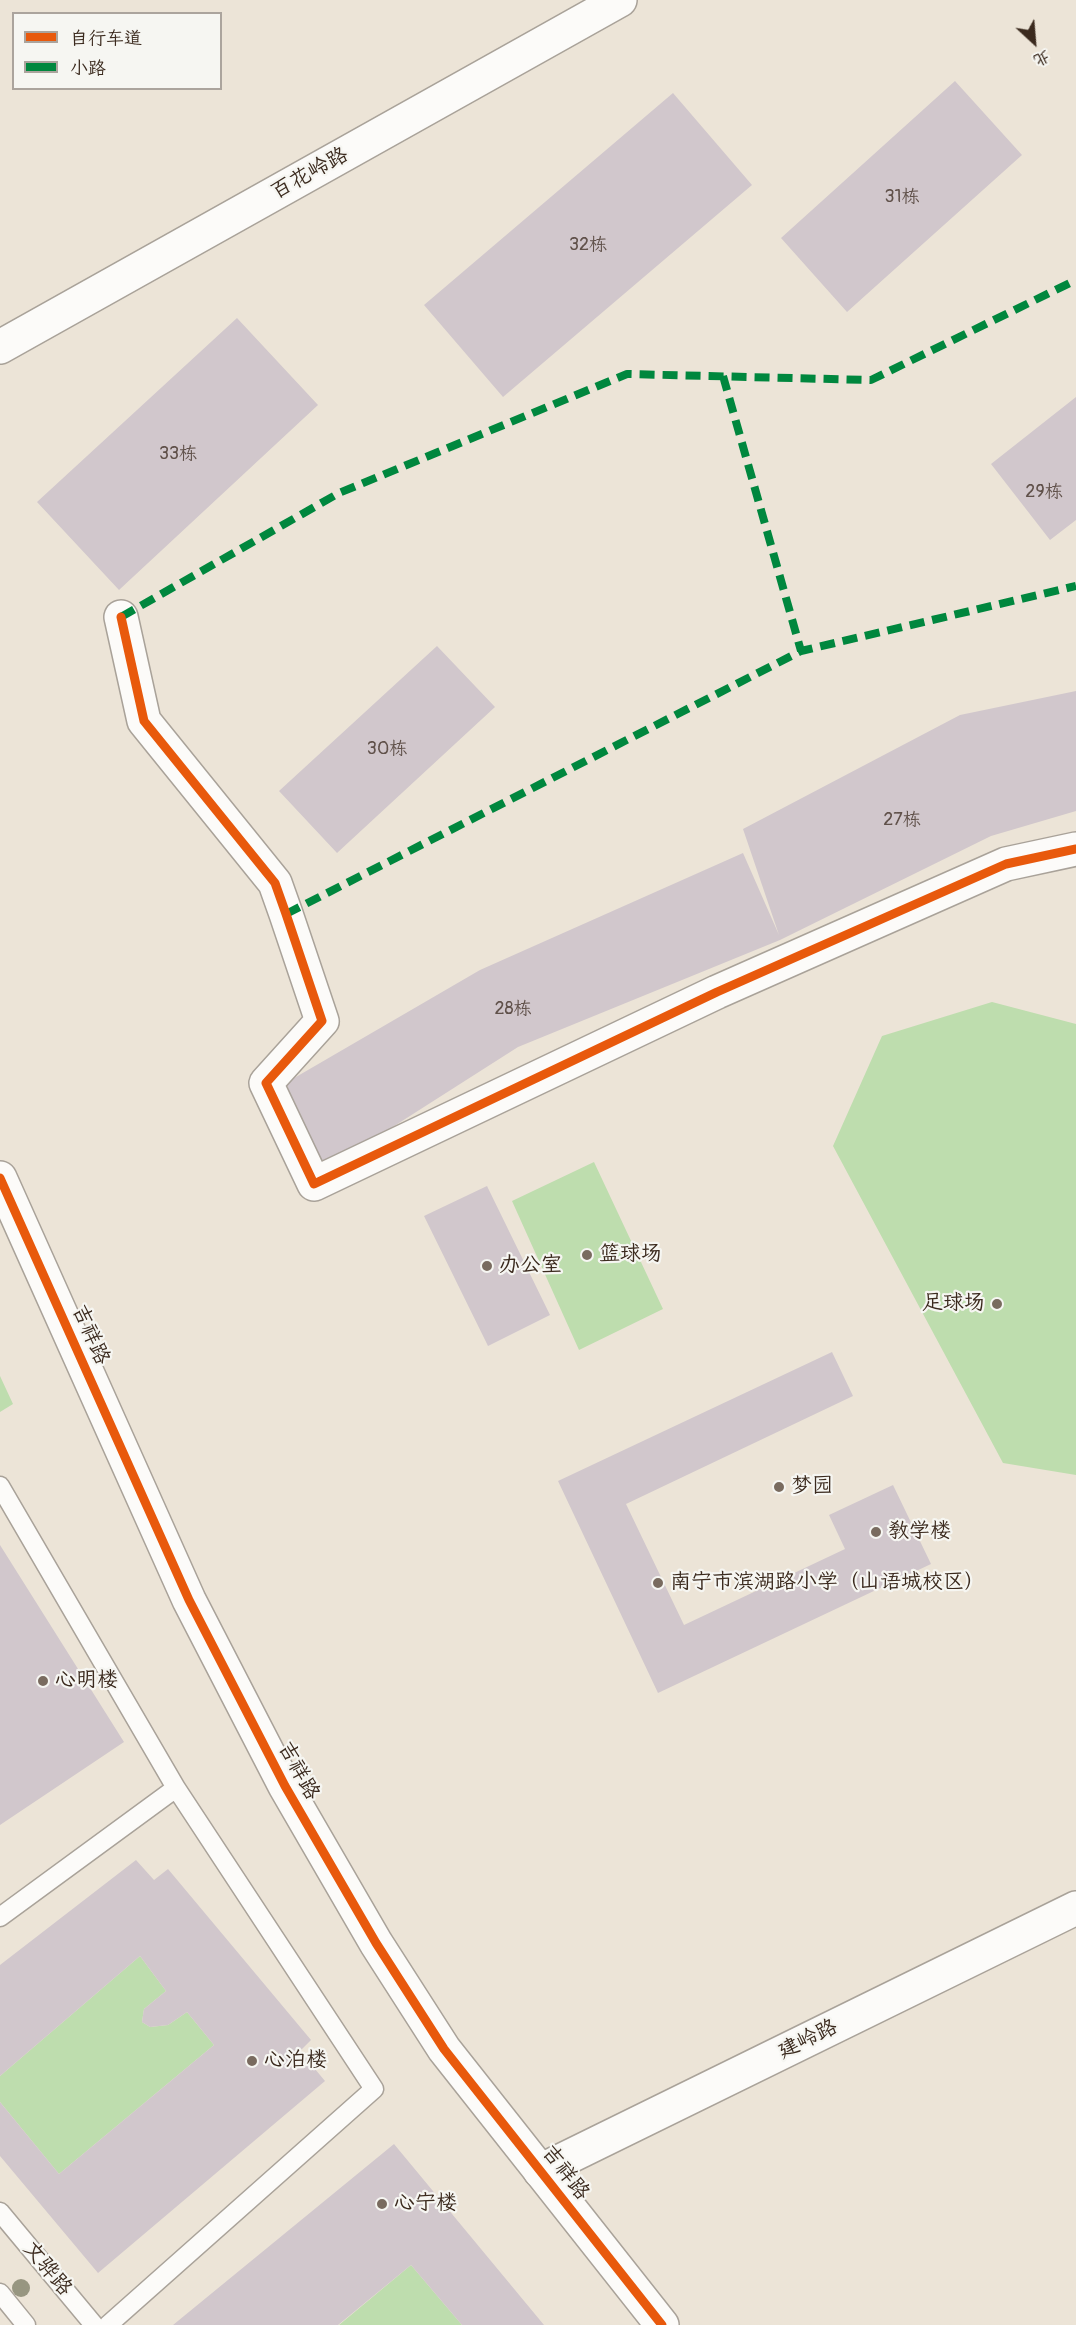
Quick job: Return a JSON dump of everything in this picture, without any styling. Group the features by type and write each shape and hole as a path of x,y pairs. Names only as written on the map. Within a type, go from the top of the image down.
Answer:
{"street":[{"name":"百花岭路","path":"0,347 620,0"},
{"path":"121,617 144,721 275,883 290,925 321,1021 266,1083 314,1184 717,992 1006,864 1076,849"},
{"name":"吉祥路","path":"0,1178 189,1600 280,1776 376,1943 444,2049 662,2325"},
{"name":"建岭路","path":"540,2171 1076,1908"}],"lane":[{"path":"0,1486 176,1788 374,2089 108,2325"},
{"path":"0,1917 176,1788"},
{"name":"文骅路","path":"0,2212 94,2325"},
{"path":"0,2294 26,2325"}],"green space":[{"name":"足球场","path":"992,1002 1076,1024 1076,1475 1003,1463 833,1146 882,1036"},
{"name":"篮球场","path":"594,1162 663,1309 579,1350 512,1201"},
{"path":"0,1376 13,1404 0,1412"},
{"path":"140,1956 166,1991 144,2009 142,2022 150,2027 168,2025 187,2012 214,2045 59,2174 0,2102 0,2076"},
{"path":"411,2265 462,2325 339,2325"}],"building":[{"path":"955,81 1022,155 847,312 781,238"},
{"path":"673,93 752,185 503,397 424,305"},
{"path":"237,318 318,405 119,590 37,502"},
{"path":"1076,397 1076,520 1050,540 991,464"},
{"path":"437,646 495,707 337,853 279,791"},
{"path":"1076,691 1076,811 991,836 780,940 518,1047 319,1174 277,1088 480,970 743,853 779,935 743,829 960,715"},
{"name":"办公室","path":"487,1186 550,1315 488,1346 424,1216"},
{"name":"教学楼","path":"832,1352 853,1396 626,1504 684,1625 845,1549 829,1515 893,1485 931,1564 658,1693 558,1481"},
{"name":"心明楼","path":"0,1545 124,1742 0,1825"},
{"name":"心泊楼","path":"136,1860 154,1880 168,1869 311,2040 300,2051 325,2081 98,2273 0,2156 0,2102 59,2174 214,2045 187,2012 168,2025 150,2027 142,2022 144,2009 166,1991 140,1956 0,2076 0,1965"},
{"name":"心宁楼","path":"394,2144 544,2325 462,2325 411,2265 338,2325 173,2325"}],"marked path":[{"path":"121,617 339,493 627,374 871,380 1076,280"},
{"path":"723,376 801,651"},
{"path":"286,914 801,651 1076,586"}],"cycle path":[{"path":"121,617 144,721 275,883 286,914 322,1021 266,1083 314,1184 717,992 1006,864 1076,849"},
{"path":"0,1178 189,1600 285,1786 376,1943 444,2049 662,2325"}],"place":[{"name":"篮球场","path":"587,1255"},
{"name":"办公室","path":"487,1266"},
{"name":"足球场","path":"997,1304"},
{"name":"梦园","path":"779,1487"},
{"name":"教学楼","path":"876,1532"},
{"name":"南宁市滨湖路小学（山语城校区）","path":"658,1583"},
{"name":"心明楼","path":"43,1681"},
{"name":"心泊楼","path":"252,2061"},
{"name":"心宁楼","path":"382,2204"}]}
